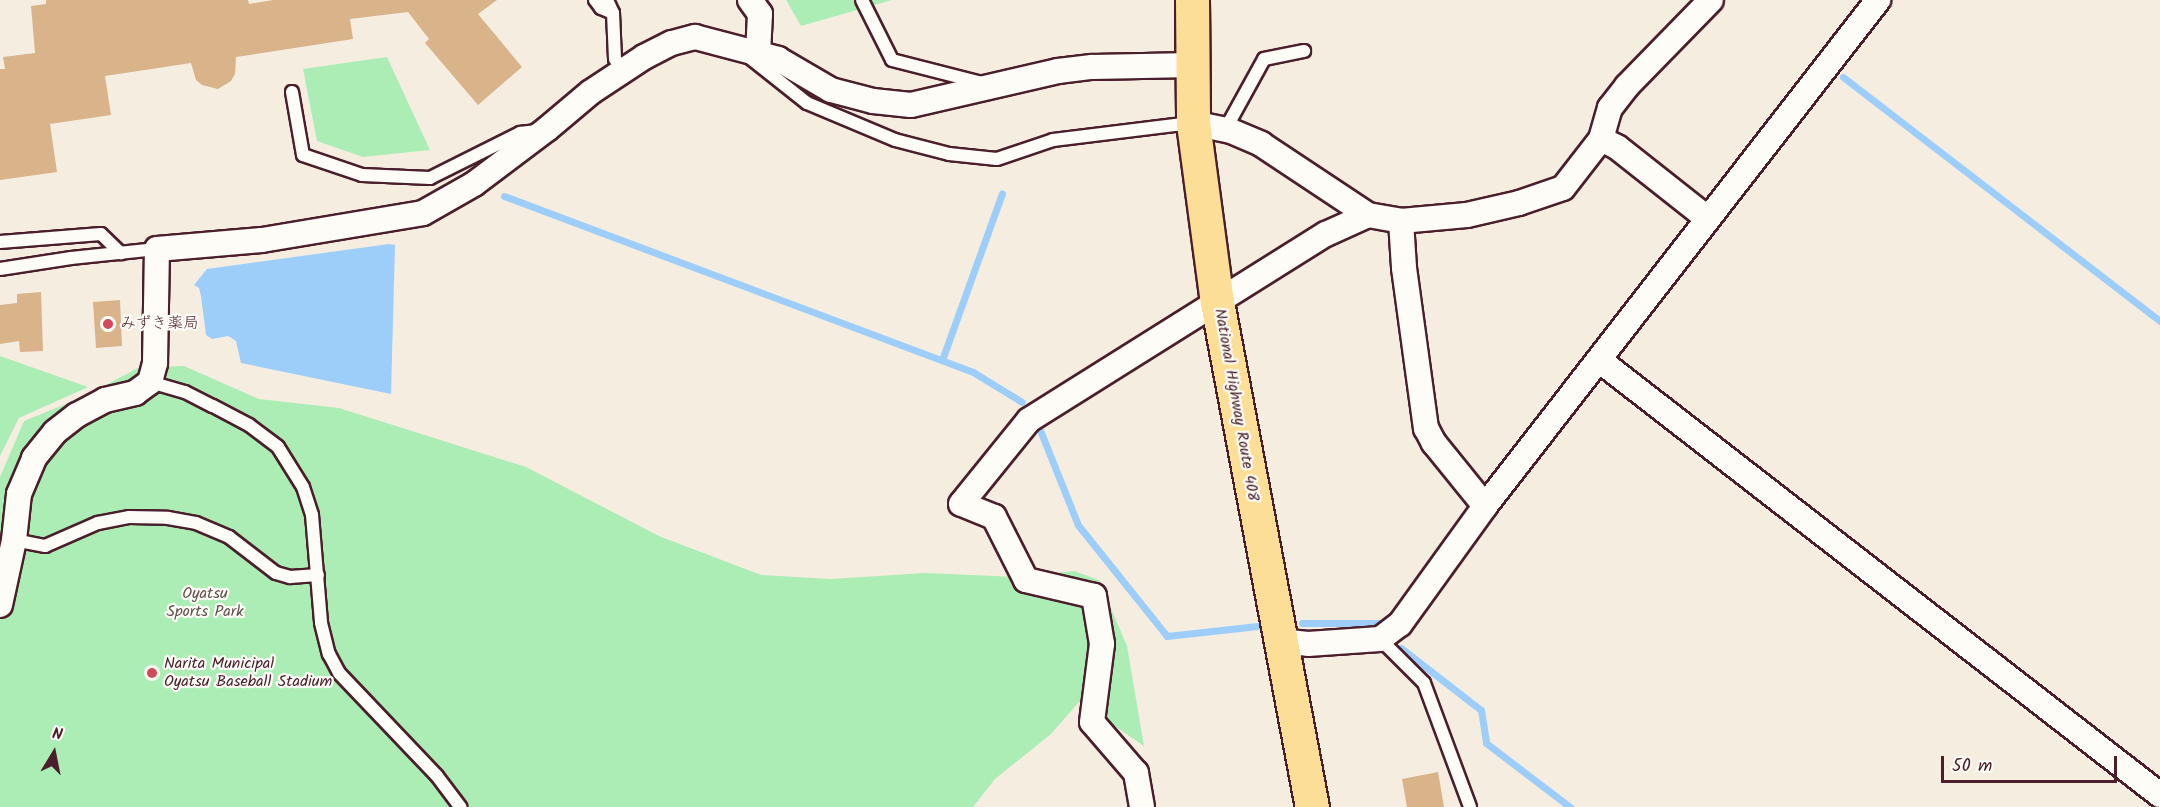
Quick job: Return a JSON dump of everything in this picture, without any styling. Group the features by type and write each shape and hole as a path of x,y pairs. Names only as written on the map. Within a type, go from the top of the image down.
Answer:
{"highway":[{"name":"National Highway Route 408","path":"1192,0 1193,123 1217,302 1312,807"}],"street":[{"path":"748,51 760,14 750,0"},
{"path":"1193,123 1225,130 1262,144 1368,215 1401,221 1467,215 1519,203 1563,188 1600,138 1610,108 1627,86 1711,0"},
{"path":"1280,641 1308,644 1380,639 1400,624 1485,506 1878,0"},
{"path":"0,605 14,540 19,494 34,458 55,432 77,415 105,400 135,393 150,382 154,363 157,249 262,240 423,213 474,184 547,129 591,92 623,70 672,43 695,38 778,59 831,90 873,101 911,105 989,85 1081,68 1193,65"},
{"path":"1600,138 1617,147 1707,218"},
{"path":"1142,807 1136,773 1092,722 1102,644 1094,596 1026,580 994,517 961,504 1029,420 1326,234 1368,215"},
{"path":"1401,221 1404,268 1426,428 1434,443 1485,506"},
{"path":"1599,360 2160,795"},
{"path":"0,562 14,540"}],"lane":[{"path":"595,0 601,8 612,13"},
{"path":"607,0 612,13 615,59 623,70"},
{"path":"862,0 892,60 989,85"},
{"path":"748,51 807,103 895,140 949,154 997,159 1053,140 1193,123"},
{"path":"1225,130 1264,59 1304,51"},
{"path":"292,92 303,155 362,175 430,177 520,134 547,129"},
{"path":"0,242 101,234 122,253"},
{"path":"0,269 157,249"},
{"path":"150,382 185,392 249,424 278,447 303,487 312,515 321,623 329,654 339,673 438,776 460,807"},
{"path":"14,540 45,546 98,523 129,518 168,518 196,523 228,537 276,573 290,577 318,575"},
{"path":"1380,639 1424,683 1470,807"}],"green space":[{"path":"786,0 892,0 801,26"},
{"path":"387,57 430,150 363,157 317,141 303,69"},
{"path":"0,356 88,387 19,418 0,456"},
{"name":"Oyatsu Sports Park","path":"184,366 259,399 339,408 526,467 659,536 761,575 831,579 925,573 1020,577 1074,571 1099,580 1127,646 1144,746 1079,702 1051,734 995,779 973,807 0,807 0,477 24,421 83,397 138,368"}],"water":[{"path":"395,245 391,394 241,363 236,341 228,336 212,339 206,335 201,296 199,288 194,285 207,269"}],"building":[{"path":"46,0 248,0 249,4 273,0 497,0 478,14 522,67 478,105 425,43 429,39 408,12 350,19 353,39 236,57 235,74 231,81 218,89 202,85 196,80 191,63 105,76 111,115 50,124 57,172 0,180 0,69 5,69 3,57 35,53 31,6 46,4"},
{"path":"41,292 43,351 20,352 19,341 0,344 0,305 17,303 17,294"},
{"name":"みずき薬局","path":"120,300 122,346 96,348 93,302"},
{"path":"1438,772 1444,807 1407,807 1402,779"}],"waterway":[{"path":"1843,77 2160,321"},
{"path":"942,360 1002,193"},
{"path":"504,196 973,372 1022,402"},
{"path":"1040,430 1078,525 1167,636 1257,626"},
{"path":"1302,623 1386,623"},
{"path":"1401,648 1481,710 1486,743 1570,807"}],"place":[{"name":"みずき薬局","path":"108,324"},
{"name":"Narita Municipal Oyatsu Baseball Stadium","path":"152,673"}]}
